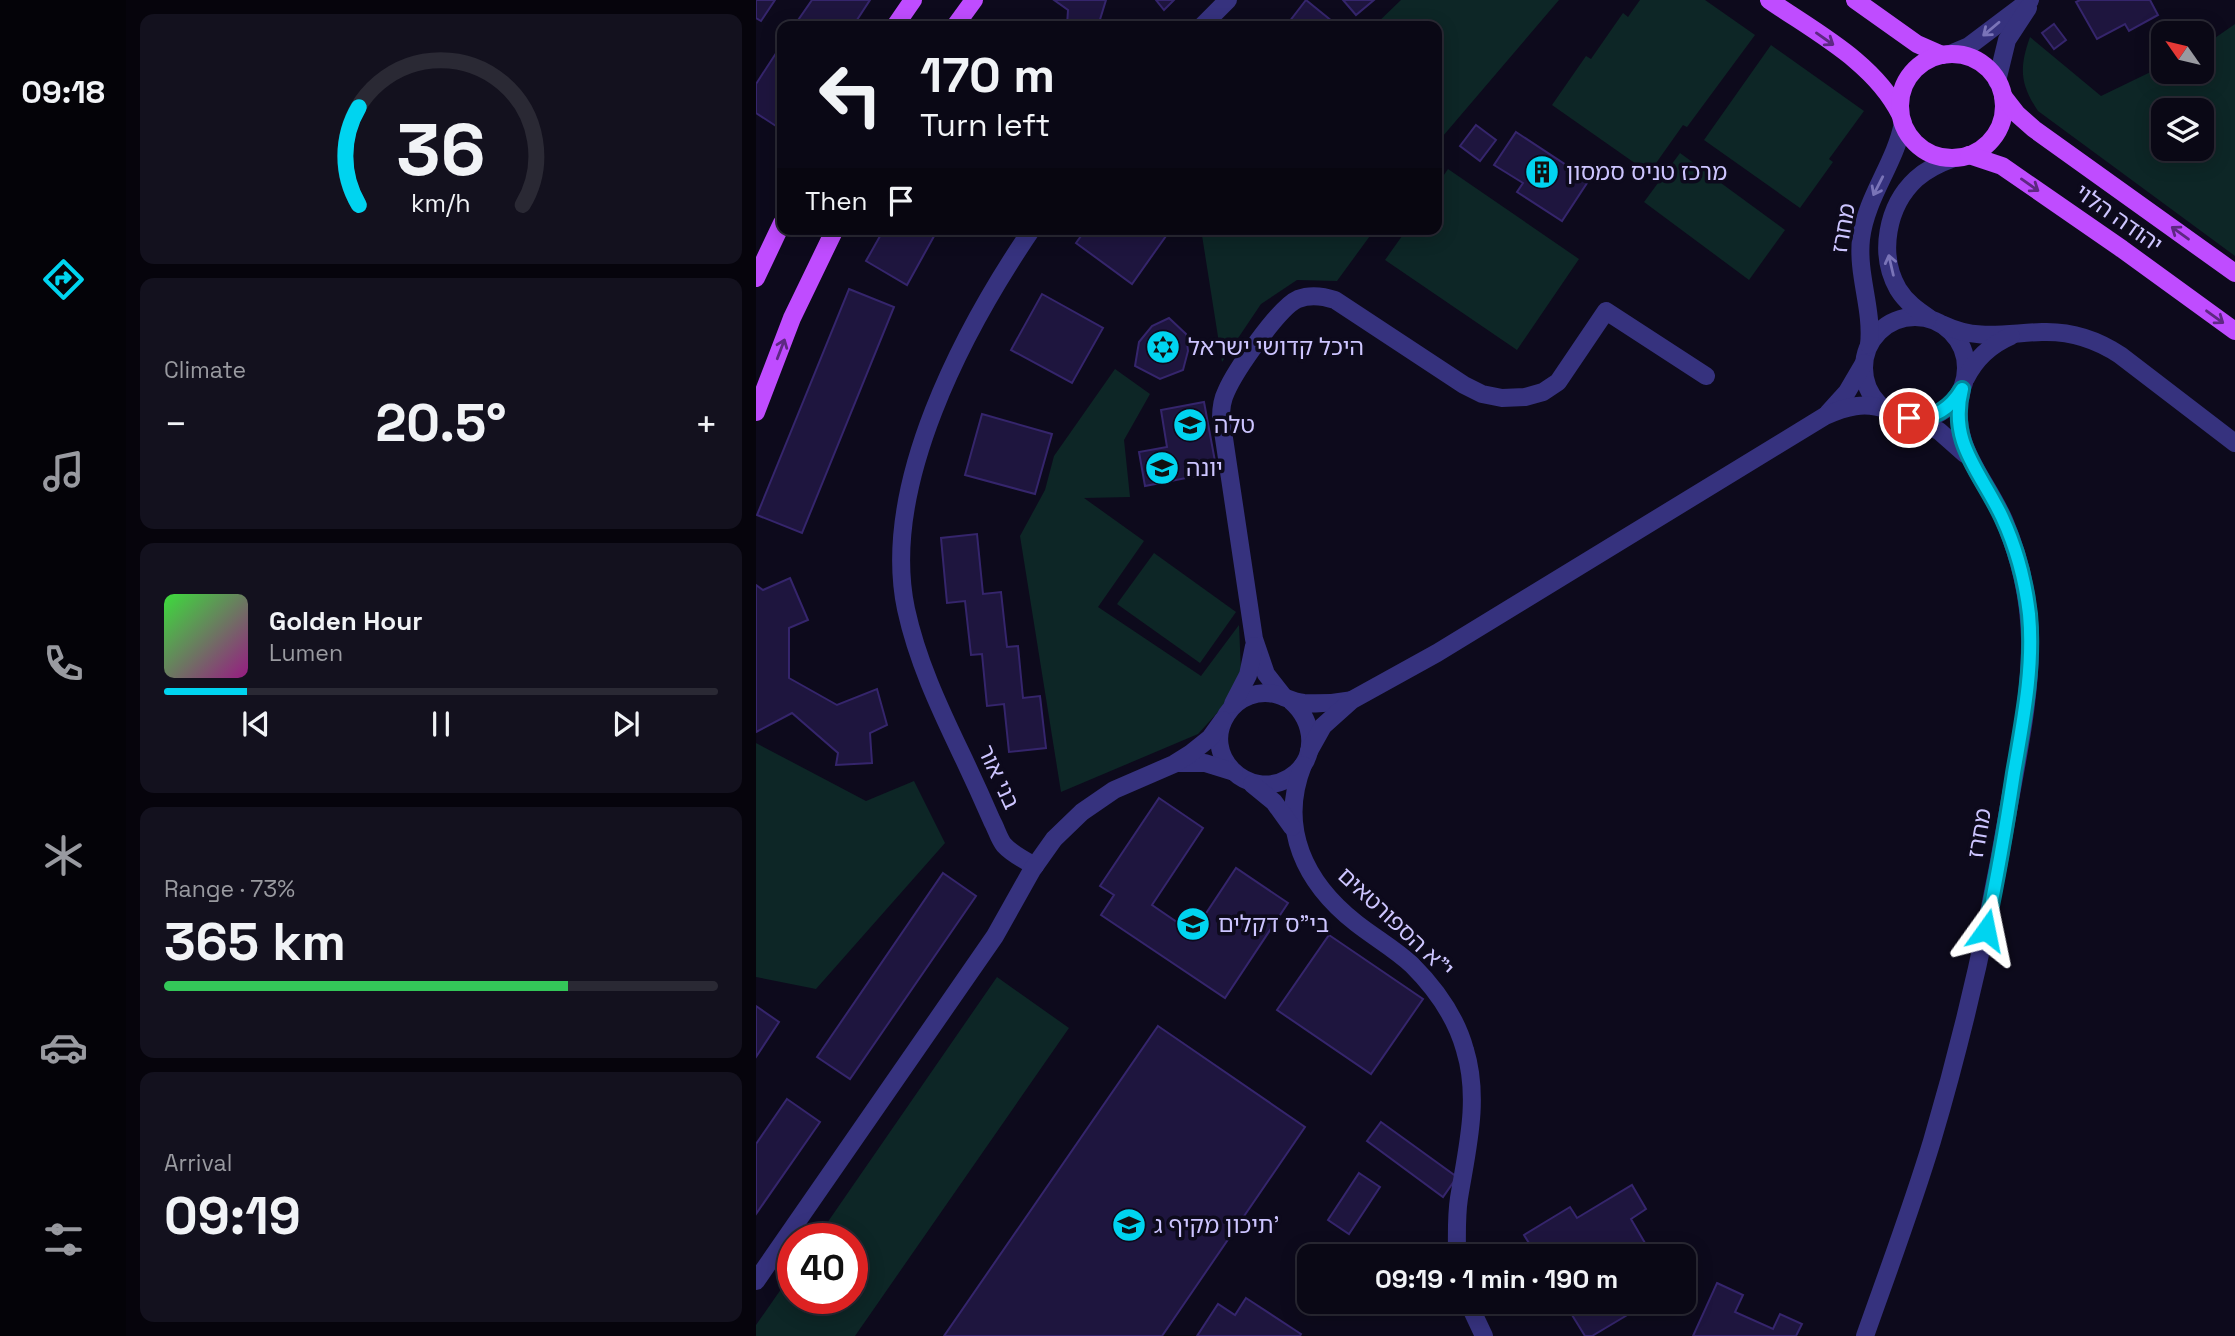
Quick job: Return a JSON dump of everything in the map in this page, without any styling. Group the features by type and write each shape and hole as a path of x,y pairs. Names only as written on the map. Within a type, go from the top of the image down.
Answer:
{"main road":[{"path":"898,21 912,0"},
{"path":"959,21 974,0"},
{"path":"1769,0 1852,58 1891,96 1911,138 1923,149 1938,156 1961,156 1989,141 1999,127 2003,111 2000,88 1987,68 1973,58 1946,55 1917,44 1855,0"},
{"path":"1902,120 1902,92 1909,77 1920,65 1946,55"},
{"name":"יהודה הלוי","path":"2000,88 2017,114 2034,129 2235,273"},
{"name":"יהודה הלוי","path":"1961,156 2002,166 2235,331"},
{"path":"756,278 777,234"},
{"path":"756,412 793,318 832,235"}],"street":[{"path":"1207,21 1228,0"},
{"path":"1946,55 1969,46 2033,0"},
{"path":"2000,88 2007,40 2033,0"},
{"name":"מחרז","path":"1867,354 1870,323 1862,279 1861,240 1870,204 1896,152 1902,120"},
{"name":"מחרז","path":"1937,322 1910,305 1898,288 1890,270 1888,232 1898,204 1916,179 1933,166 1961,156"},
{"name":"בני אור","path":"1028,235 984,305 930,422 902,526 901,563 906,607 916,646 933,693 1002,843 1035,866"},
{"path":"1294,831 1293,797 1311,737 1308,723 1301,711 1266,674 1254,639 1223,433 1222,408 1229,385 1273,319 1289,303 1306,296 1335,300 1464,385 1491,397 1507,398 1535,396 1556,384 1606,310 1706,376"},
{"path":"1825,416 1847,392 1878,333 1891,323 1906,317 1937,322 1980,336 2061,333 2082,336 2120,355 2235,443"},
{"path":"1937,322 1956,336 1963,350 1966,366 1963,385"},
{"path":"1174,764 1205,763 1260,785 1274,784 1293,775 1324,726 1352,700 1437,653 1825,416 1859,405 1879,407 1909,418 1925,418 1940,412 1952,403 1972,366 1985,351 2016,335"},
{"path":"1867,354 1867,385 1875,399 1887,410"},
{"name":"מחרז","path":"1865,1336 1920,1179 1959,1043 1990,910 2026,705 2030,639 2026,593 2021,569 2002,517 1969,460 1958,420 1957,407 1963,385"},
{"name":"מחרז","path":"1909,418 1939,431 1969,460"},
{"path":"1254,639 1248,675 1219,734 1220,748 1224,761 1240,777 1274,802 1294,831"},
{"path":"756,1281 995,936 1035,866 1054,839 1082,812 1133,780 1174,764 1200,746 1243,699 1270,693 1287,699 1327,703 1352,700"},
{"name":"י\"א הספורטאים","path":"1294,831 1308,867 1324,891 1344,913 1410,963 1430,984 1458,1028 1466,1051 1472,1098 1469,1147 1459,1200 1457,1244"},
{"path":"1474,1314 1484,1336"}],"green space":[{"path":"1401,0 1559,0 1442,137 1442,21 1379,21"},
{"path":"1640,0 1705,0 1755,35 1687,127 1683,125 1649,173 1552,105 1586,56 1591,59 1623,13 1628,17"},
{"path":"2235,24 2235,256 2038,111 2023,76 2024,58 2030,37 2101,96 2151,72 2151,84 2214,84 2214,39"},
{"path":"1771,45 1864,111 1829,159 1833,162 1800,208 1704,140"},
{"path":"1680,153 1785,230 1749,280 1644,202"},
{"path":"1448,169 1579,259 1517,350 1385,260 1403,235 1442,235 1442,178"},
{"path":"1202,235 1371,235 1337,281 1297,280 1261,304 1222,362"},
{"path":"1115,369 1150,394 1124,440 1130,497 1084,498 1144,541 1098,607 1201,676 1239,625 1241,671 1227,702 1198,734 1061,792 1020,536 1045,490 1054,456"},
{"path":"1154,553 1236,612 1200,663 1117,604"},
{"path":"756,743 866,801 914,781 945,843 816,989 756,977"},
{"path":"997,977 1069,1028 855,1336 756,1336 756,1325 777,1295 777,1314 868,1314 868,1223 827,1223"}],"building":[{"path":"756,0 775,0 761,21 756,18"},
{"path":"812,0 870,0 856,21 797,21"},
{"path":"1054,0 1106,0 1100,21 1067,21 1068,10"},
{"path":"1156,0 1174,0 1164,10"},
{"path":"1306,0 1332,21 1290,21"},
{"path":"1343,0 1374,0 1356,15"},
{"path":"2150,0 2158,15 2129,31 2125,24 2097,39 2076,2"},
{"path":"2054,24 2066,40 2054,49 2042,33"},
{"path":"777,52 777,127 756,113 756,84"},
{"path":"1476,125 1496,140 1480,161 1460,146"},
{"name":"מרכז טניס סמסון","path":"1516,132 1589,180 1562,221 1517,192 1523,183 1494,165"},
{"path":"881,235 935,235 907,285 866,261"},
{"path":"1082,235 1166,236 1132,284 1076,243"},
{"path":"849,289 894,307 802,533 757,515"},
{"path":"1042,294 1103,328 1072,383 1011,350"},
{"name":"היכל קדושי ישראל","path":"1169,318 1186,334 1188,351 1183,370 1160,379 1135,366 1139,342 1152,326"},
{"path":"1204,402 1217,472 1145,486 1139,452 1167,447 1161,410"},
{"path":"982,414 1052,434 1035,494 965,475"},
{"path":"977,534 983,594 1001,592 1007,647 1018,646 1023,698 1040,696 1046,748 1009,752 1004,704 987,706 982,654 971,655 965,601 947,603 941,538"},
{"path":"790,578 808,620 789,628 789,678 837,705 877,689 887,725 870,733 872,763 836,765 838,753 792,713 756,732 756,585 763,590"},
{"path":"1159,798 1203,828 1152,905 1193,933 1236,868 1288,903 1225,998 1101,915 1114,895 1100,886"},
{"path":"943,873 976,896 850,1079 817,1057"},
{"path":"1329,935 1423,999 1371,1074 1277,1010"},
{"path":"756,1006 779,1022 756,1057"},
{"path":"1158,1026 1305,1127 1162,1336 944,1336"},
{"path":"787,1099 820,1122 756,1214 756,1144"},
{"path":"1381,1122 1457,1177 1443,1197 1367,1141"},
{"path":"1359,1173 1380,1187 1349,1234 1328,1220"},
{"path":"1632,1185 1646,1209 1631,1219 1646,1244 1530,1244 1524,1235 1570,1207 1577,1218"},
{"path":"1717,1283 1743,1295 1735,1312 1773,1329 1780,1314 1802,1324 1796,1336 1693,1336"},
{"path":"1246,1298 1301,1334 1300,1336 1197,1336 1218,1304 1235,1315"},
{"path":"1571,1314 1629,1314 1592,1336 1585,1336"}],"place":[{"name":"מרכז טניס סמסון","path":"1542,172"},
{"name":"היכל קדושי ישראל","path":"1163,347"},
{"name":"טלה","path":"1190,425"},
{"name":"יונה","path":"1162,468"},
{"name":"בי\"ס דקלים","path":"1193,924"},
{"name":"תיכון מקיף ג'","path":"1129,1225"}],"route":[{"path":"1909,418 1925,418 1940,412 1952,403 1962,389 1957,413 1964,447 2002,517 2021,569 2026,593 2030,639 2026,705 1986,930"}]}
